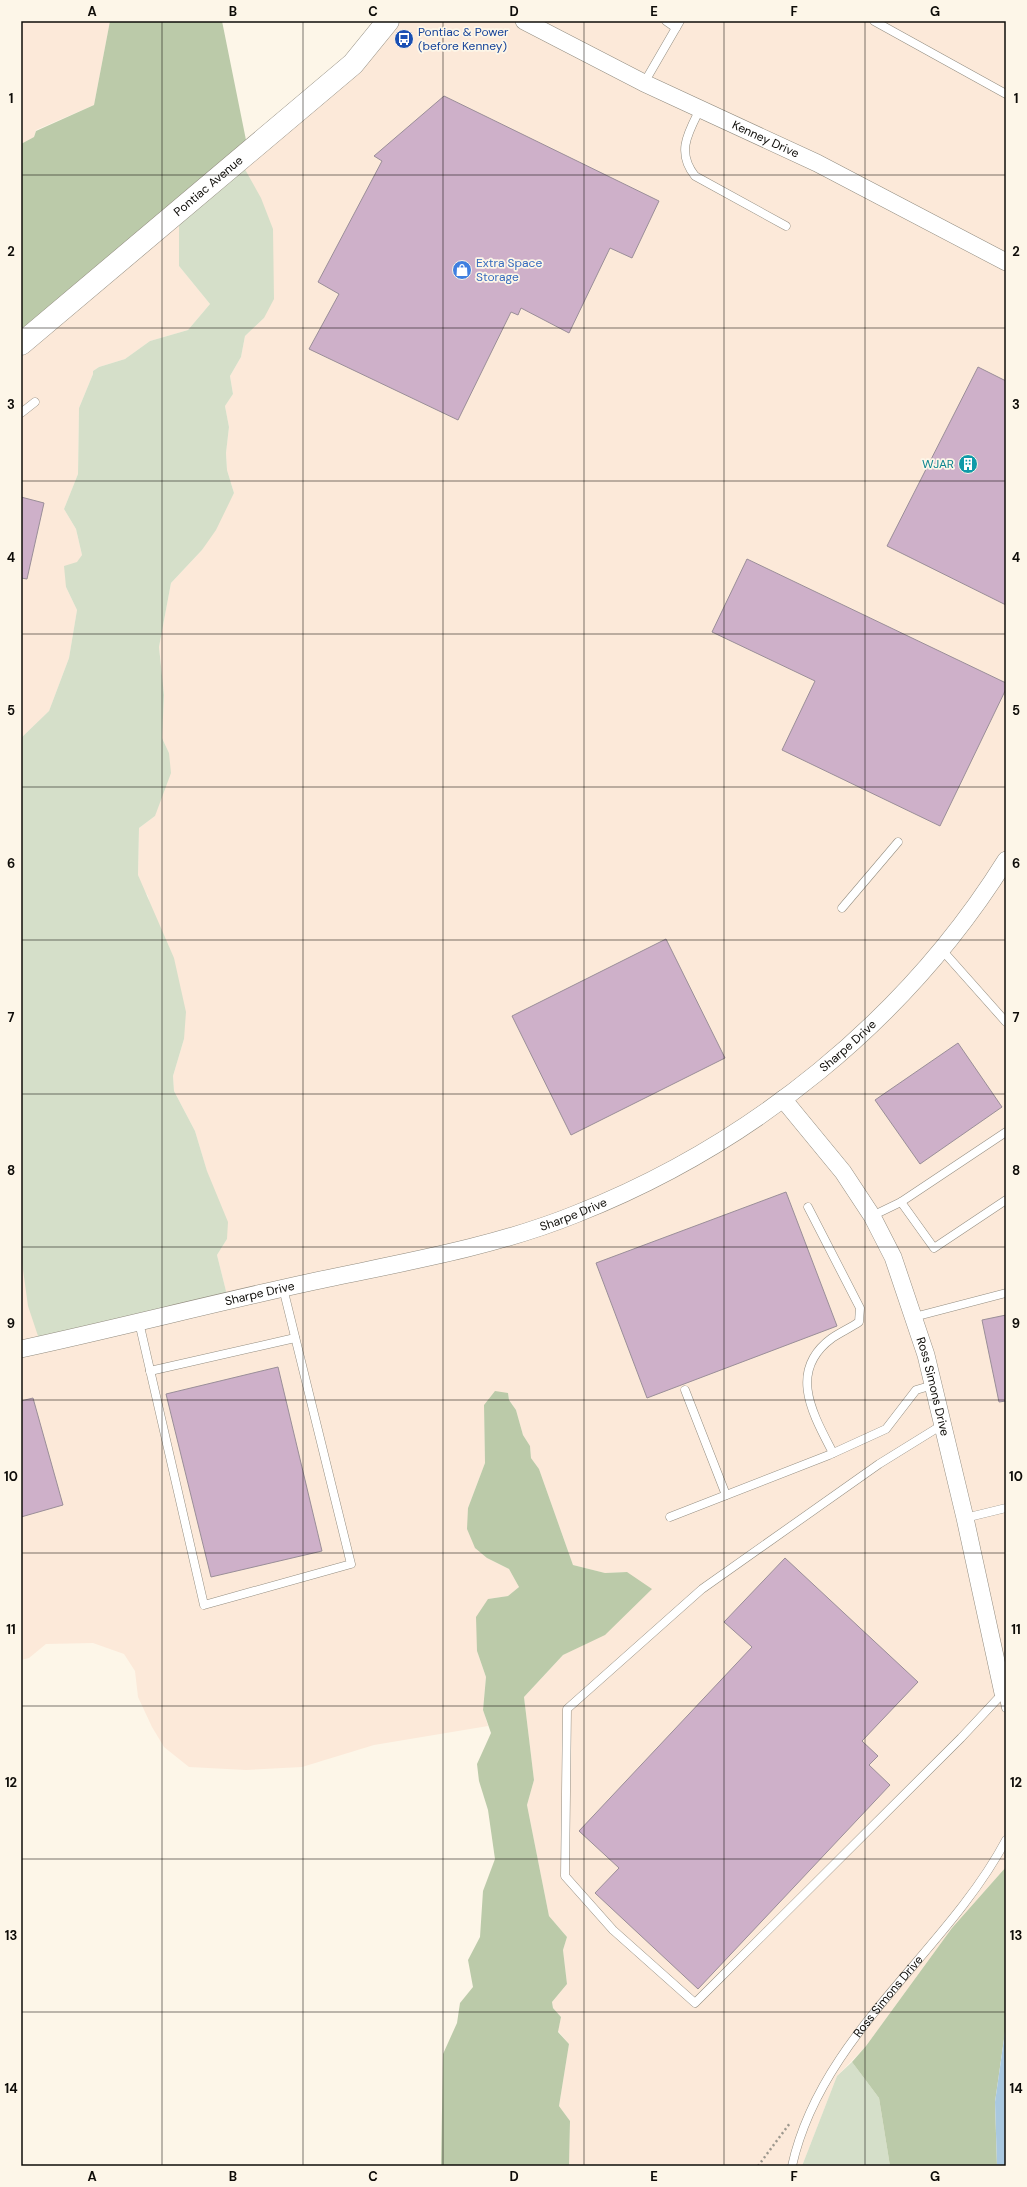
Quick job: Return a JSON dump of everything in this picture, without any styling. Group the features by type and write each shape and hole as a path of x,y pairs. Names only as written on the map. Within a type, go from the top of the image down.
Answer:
{"main road":[{"name":"Pontiac Avenue","path":"21,344 353,64 388,21"}],"street":[{"name":"Kenney Drive","path":"524,21 644,83 817,163 1006,262"},
{"name":"Sharpe Drive","path":"21,1349 283,1288 454,1251 574,1215 637,1188 674,1170 711,1149 783,1099 857,1038 921,974 942,950 988,889 1006,860"},
{"name":"Ross Simons Drive","path":"783,1099 843,1172 872,1216 893,1257 926,1354 965,1518 1004,1700"}],"lane":[{"path":"644,83 678,24 666,21"},
{"path":"874,21 1006,94"},
{"path":"700,109 687,137 685,158 688,167 695,176 786,226"},
{"path":"21,413 35,402"},
{"path":"842,908 898,842"},
{"path":"942,950 1006,1022"},
{"path":"872,1216 901,1202 1006,1132"},
{"path":"901,1202 934,1248 1006,1200"},
{"path":"808,1207 860,1308 859,1322 832,1338 812,1359 806,1381 811,1411 833,1453"},
{"path":"139,1322 204,1605 351,1564 283,1288"},
{"path":"914,1316 1006,1293"},
{"path":"150,1371 295,1338"},
{"path":"670,1517 833,1453 886,1429 916,1390 933,1385"},
{"path":"685,1390 726,1495"},
{"path":"942,1425 879,1464 702,1588 568,1709 565,1876 613,1930 695,2003 961,1738 1004,1700"},
{"path":"965,1518 1006,1508"},
{"name":"Ross Simons Drive","path":"792,2166 801,2136 815,2103 840,2061 888,1995 942,1932 979,1883 1006,1840"}],"path":[{"path":"758,2166 794,2118"}],"shaded area":[{"path":"21,21 110,21 94,105 36,130 34,137 21,144"},
{"path":"380,21 1006,21 1006,1867 952,1928 866,2046 837,2076 802,2166 569,2166 570,2121 559,2106 569,2044 558,2031 561,2017 553,2008 552,2002 567,1984 563,1950 567,1937 549,1916 527,1805 534,1780 524,1697 563,1655 605,1634 627,1572 605,1573 573,1565 539,1469 531,1458 530,1446 523,1435 516,1410 509,1400 508,1393 484,1405 485,1463 468,1508 487,1558 509,1569 519,1587 508,1596 488,1599 477,1651 486,1677 483,1709 488,1726 374,1745 302,1767 246,1770 189,1767 164,1747 152,1727 138,1697 135,1671 124,1654 93,1643 46,1644 29,1658 21,1660 21,1255 25,1272 228,1299 217,1255 227,1239 195,1131 174,1091 173,1076 184,1039 148,896 142,888 138,875 139,828 155,816 169,753 162,738 164,695 159,647 171,583 202,550 234,493 227,470 226,453 229,427 225,406 233,394 230,376 241,357 245,336 264,318 242,164 257,145"},
{"path":"179,211 179,266 210,304 188,330 150,341 125,359 99,367 93,371 79,408 78,474 64,509 76,529 82,555 66,587 77,610 69,658 49,711 21,738 21,344"}],"green space":[{"path":"110,21 222,21 248,150 21,344 21,144 34,137 36,131 94,105"},
{"path":"242,164 261,198 273,229 274,299 264,318 245,336 241,357 230,376 233,394 225,406 229,427 226,453 227,470 234,493 216,530 202,550 171,583 159,647 164,695 162,738 169,753 171,773 155,816 139,828 138,875 174,958 186,1012 184,1039 173,1076 174,1091 195,1131 207,1171 228,1222 227,1239 217,1255 228,1299 39,1339 28,1306 21,1255 21,738 49,711 69,658 77,610 66,587 64,566 77,562 82,555 76,529 64,509 78,474 79,408 93,371 99,367 125,359 150,341 188,330 210,304 179,266 179,211"},
{"path":"495,1391 508,1393 509,1400 516,1410 523,1435 530,1446 531,1458 539,1469 573,1565 605,1573 627,1572 652,1589 605,1635 563,1655 524,1697 534,1780 527,1805 549,1916 567,1937 563,1950 567,1984 552,2002 553,2008 561,2017 558,2032 569,2044 559,2106 570,2121 569,2166 441,2166 443,2054 457,2023 460,2003 473,1987 468,1960 480,1937 483,1891 495,1859 488,1810 479,1781 477,1764 491,1733 483,1710 486,1677 477,1651 476,1617 488,1599 508,1596 519,1587 509,1569 487,1558 475,1548 467,1529 468,1508 485,1463 484,1405"},
{"path":"1006,1867 1006,2025 995,2102 997,2166 890,2166 879,2098 852,2062 866,2046 952,1928"},
{"path":"852,2062 879,2098 890,2166 802,2166 837,2076"}],"water":[{"path":"1006,2025 1006,2166 997,2166 995,2102"}],"building":[{"name":"Extra Space Storage","path":"444,96 659,201 632,258 610,248 569,333 521,308 518,315 511,312 458,420 309,349 339,294 318,282 382,161 374,156"},
{"name":"WJAR","path":"978,367 1006,381 1006,605 887,546"},
{"path":"21,497 44,503 27,579 21,578"},
{"path":"747,559 1006,683 1006,689 940,826 782,750 815,681 712,632"},
{"path":"666,939 725,1058 571,1135 512,1016"},
{"path":"958,1043 1002,1107 920,1164 875,1100"},
{"path":"786,1192 837,1326 647,1398 596,1263"},
{"path":"1006,1315 1006,1401 999,1402 982,1320"},
{"path":"278,1367 322,1551 211,1577 166,1394"},
{"path":"33,1398 63,1505 21,1517 21,1401"},
{"path":"785,1558 918,1682 862,1741 878,1756 869,1765 890,1785 698,1989 595,1893 619,1868 579,1831 752,1647 724,1622"}],"place":[{"name":"Pontiac & Power (before Kenney)","path":"404,39"},
{"name":"Extra Space Storage","path":"462,270"},
{"name":"WJAR","path":"968,464"}]}
